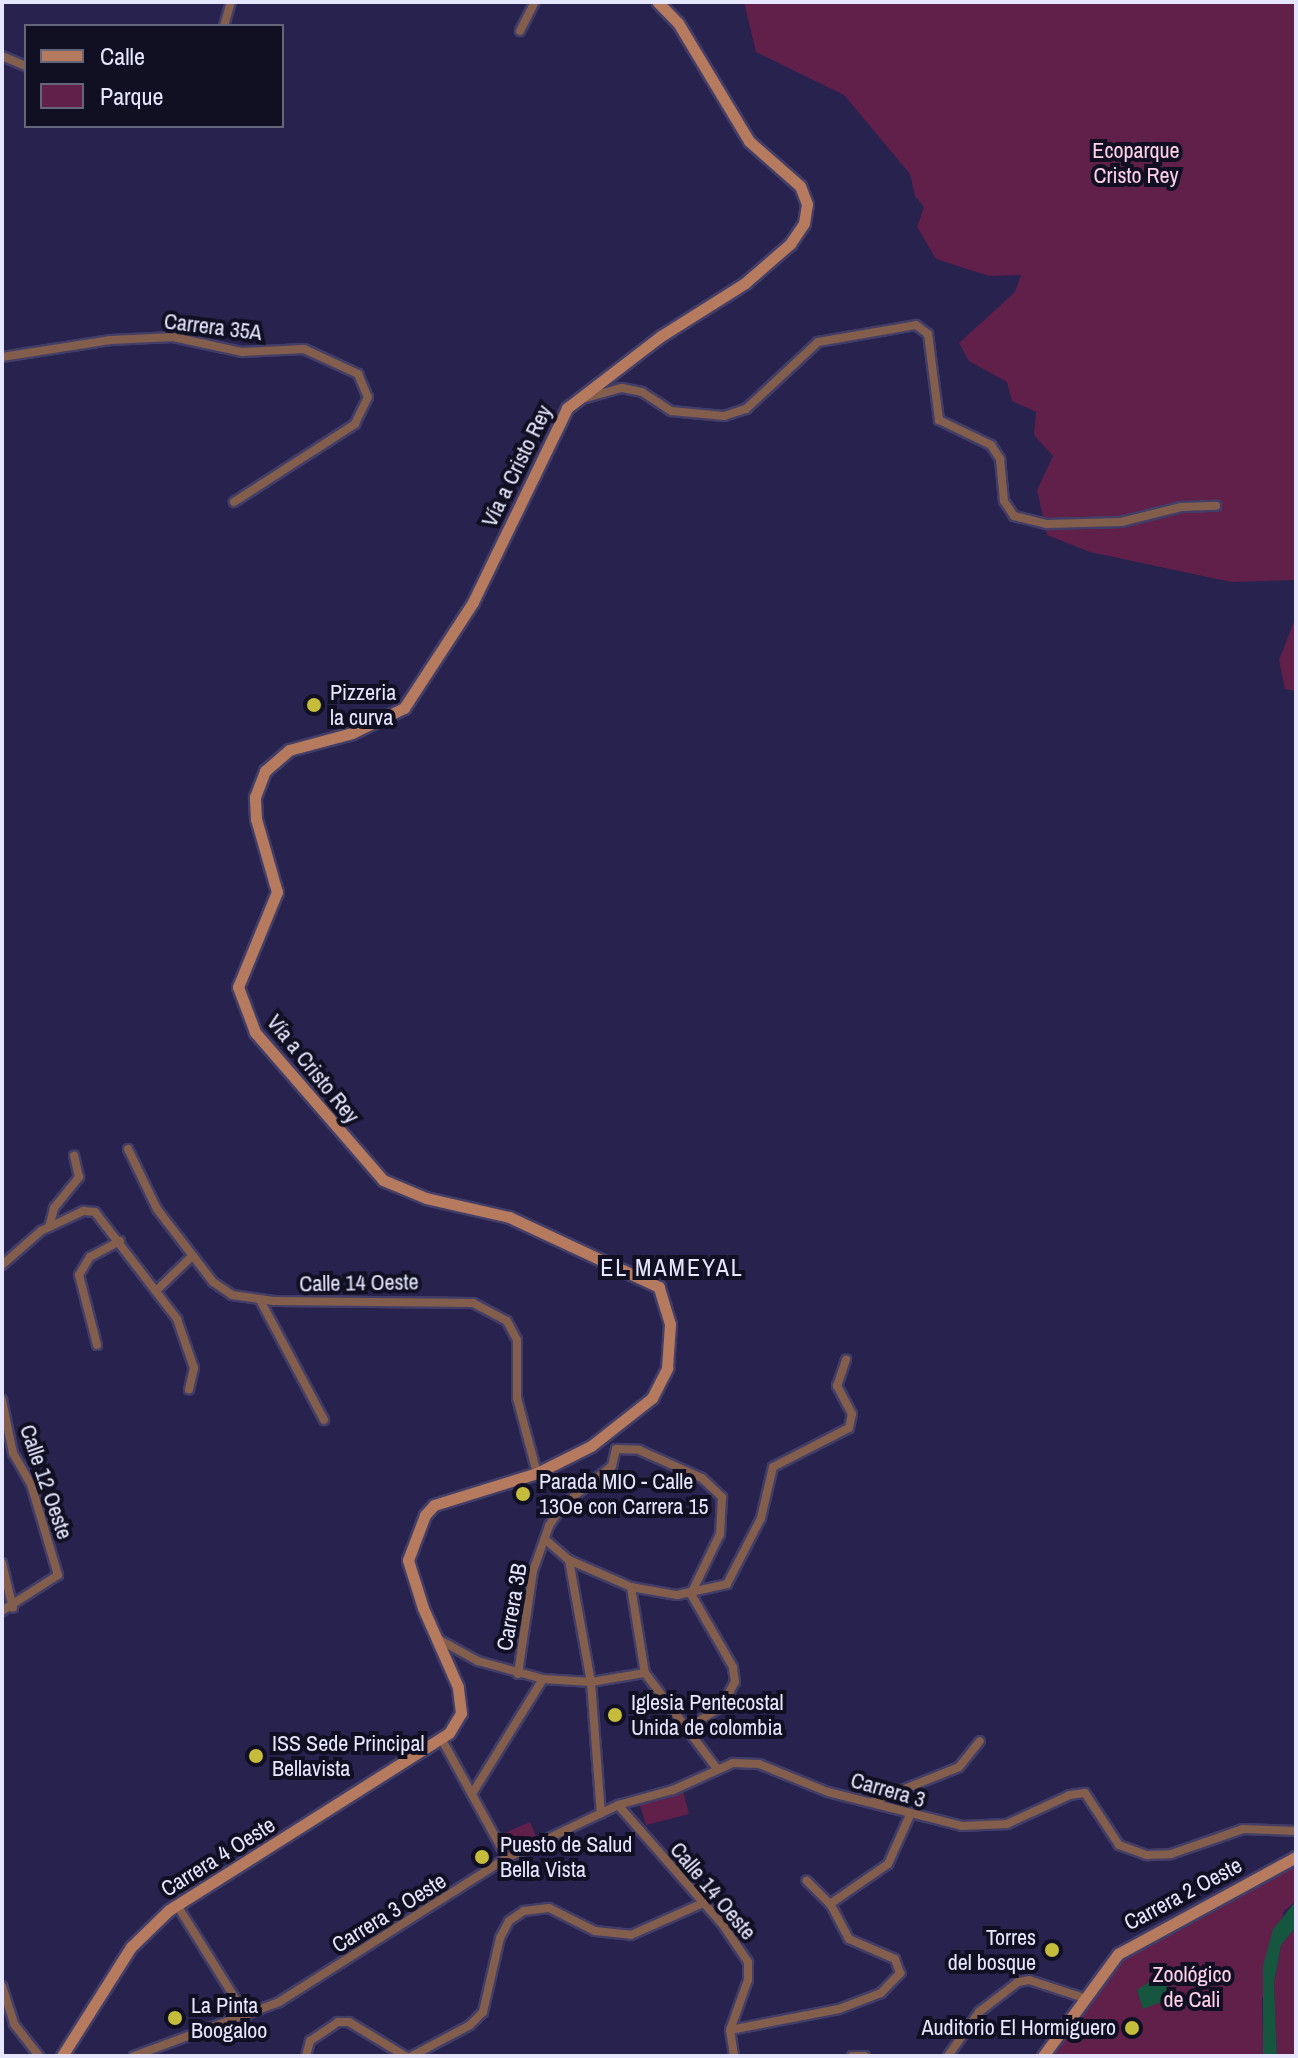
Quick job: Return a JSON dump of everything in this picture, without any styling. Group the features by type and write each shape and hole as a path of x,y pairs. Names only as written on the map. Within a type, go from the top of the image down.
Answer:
{"street":[{"path":"225,24 231,2"},
{"path":"520,31 535,2"},
{"name":"Vía a Cristo Rey","path":"442,1740 461,1713 461,1703 408,1560 425,1515 450,1499 537,1473 604,1438 637,1413 663,1380 671,1333 667,1298 659,1287 509,1217 426,1198 383,1180 255,1032 238,987 277,892 256,819 255,797 265,771 276,757 301,744 352,733 391,717 415,696 473,602 569,406 661,336 745,283 790,244 806,217 800,186 749,141 678,23 658,2"},
{"path":"2,56 24,65"},
{"path":"569,406 622,388 642,392 671,411 724,416 746,409 818,342 916,325 928,334 939,420 991,445 1000,459 1004,501 1014,516 1047,524 1121,522 1181,507 1216,506"},
{"name":"Carrera 35A","path":"2,357 111,340 173,337 242,352 304,349 358,374 368,397 355,424 234,502"},
{"name":"Calle 14 Oeste","path":"128,1149 157,1209 192,1256 232,1295 260,1300 473,1303 507,1321 517,1340 517,1398 537,1473"},
{"path":"49,1227 54,1208 79,1177 74,1156"},
{"path":"2,1265 49,1227 83,1211 95,1212 158,1289 185,1339 194,1368 189,1389"},
{"path":"97,1345 79,1275 90,1257 120,1241"},
{"path":"158,1289 192,1256"},
{"path":"260,1300 324,1420"},
{"path":"547,1541 569,1560 631,1587 691,1594 727,1584 740,1566 761,1518 773,1467 849,1428 852,1414 837,1386 846,1360"},
{"name":"Calle 12 Oeste","path":"2,1400 13,1453 31,1484 58,1575 13,1608"},
{"path":"604,1438 616,1449 639,1450 702,1478 722,1497 720,1534 691,1594"},
{"name":"Carrera 3B","path":"518,1674 533,1571 547,1541 549,1526 562,1506 603,1476 616,1449"},
{"path":"569,1560 591,1682 601,1814"},
{"path":"2,1563 13,1608 2,1611"},
{"path":"631,1587 645,1673 717,1769"},
{"path":"688,1728 722,1706 735,1682 733,1667 691,1594"},
{"path":"438,1639 518,1674 543,1679 591,1682 645,1673"},
{"path":"472,1794 543,1679"},
{"path":"442,1740 507,1858"},
{"name":"Carrera 4 Oeste","path":"62,2056 131,1947 177,1905 442,1740"},
{"path":"872,1803 959,1767 980,1741"},
{"name":"Carrera 3 Oeste","path":"134,2056 246,2016 309,1985 507,1858 618,1805 673,1790 717,1769 748,1762"},
{"name":"Carrera 3","path":"748,1762 910,1815 962,1826 1023,1818 1070,1795 1085,1793 1119,1845 1147,1855 1171,1854 1243,1829 1296,1831"},
{"name":"Calle 14 Oeste","path":"618,1805 748,1962 748,1980 730,2030 734,2056"},
{"path":"830,1904 888,1864 910,1815"},
{"name":"Carrera 2 Oeste","path":"1043,2056 1120,1952 1296,1857"},
{"path":"730,2030 793,2020 862,2001 895,1982 900,1965 849,1939 830,1904 807,1881"},
{"path":"412,2056 470,2025 483,2012 500,1938 509,1921 524,1911 549,1908 595,1931 631,1935 701,1904"},
{"path":"177,1905 246,2016"},
{"path":"948,2056 979,2012 1018,1982 1029,1980 1084,1998"},
{"path":"2,1986 14,2024 39,2056"},
{"path":"306,2056 310,2041 338,2022 349,2022 405,2056"},
{"path":"852,2056 865,2056"}],"green space":[{"name":"Ecoparque Cristo Rey","path":"744,2 1296,2 1296,580 1231,582 1090,552 1047,535 1037,490 1053,456 1034,435 1036,412 1012,401 1007,382 969,361 959,343 1015,292 1021,275 989,276 936,259 917,227 924,207 915,196 910,174 844,95 756,52"},
{"path":"1296,617 1296,691 1285,689 1279,660"},
{"path":"683,1791 689,1814 646,1825 639,1802"},
{"path":"530,1822 538,1841 509,1854 500,1835"},
{"name":"Zoológico de Cali","path":"1296,1857 1296,1901 1284,1911 1262,2000 1263,2056 1043,2056 1118,1954"},
{"name":"Zoológico de Cali","path":"1296,1927 1296,2056 1277,2056 1274,1983 1281,1945"}],"shaded area":[{"path":"1296,1901 1296,1927 1281,1945 1274,1983 1277,2056 1263,2056 1263,1966 1273,1929"},
{"path":"1152,1980 1167,1984 1169,1999 1143,2009 1137,1990"}],"place":[{"name":"Pizzeria la curva","path":"314,705"},
{"name":"Parada MIO - Calle 13Oe con Carrera 15","path":"523,1494"},
{"name":"Iglesia Pentecostal Unida de colombia","path":"615,1715"},
{"name":"ISS Sede Principal Bellavista","path":"256,1756"},
{"name":"Puesto de Salud Bella Vista","path":"482,1857"},
{"name":"Torres del bosque","path":"1052,1950"},
{"name":"La Pinta Boogaloo","path":"175,2018"},
{"name":"Auditorio El Hormiguero","path":"1132,2028"}],"district":[{"name":"EL MAMEYAL","path":"672,1268"}]}
